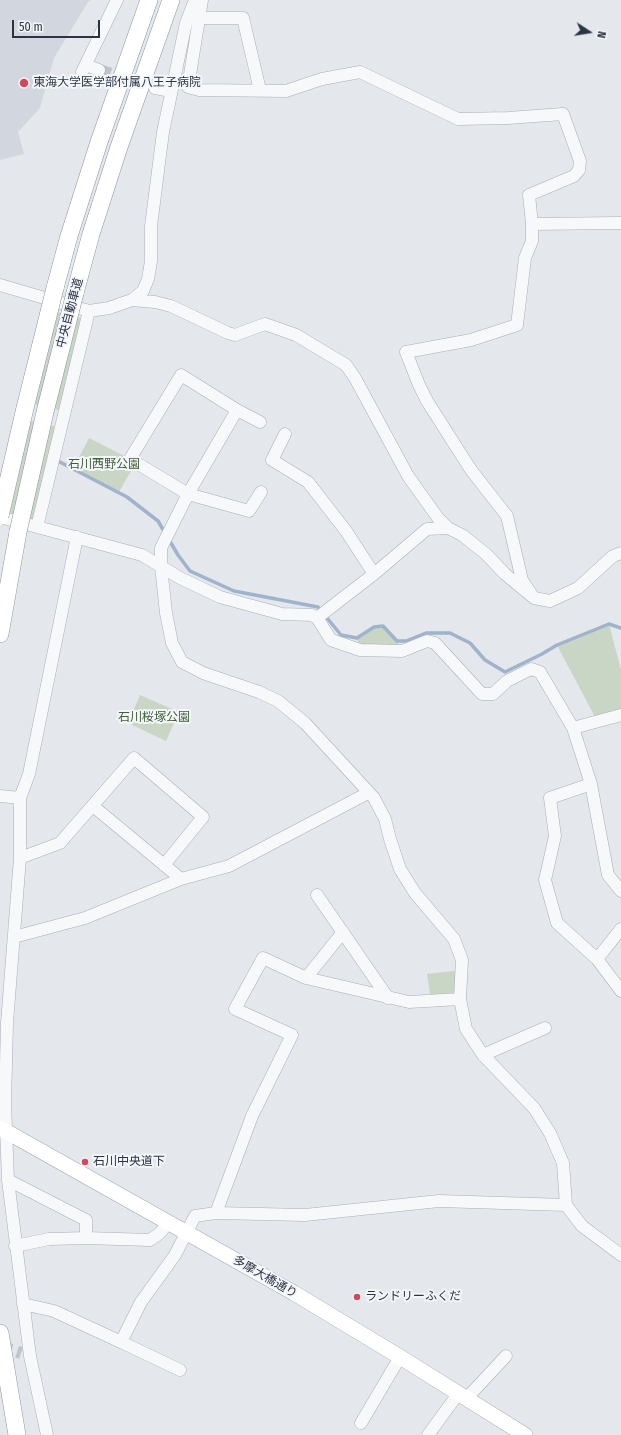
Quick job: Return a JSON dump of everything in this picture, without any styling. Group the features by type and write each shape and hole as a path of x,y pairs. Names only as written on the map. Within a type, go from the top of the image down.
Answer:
{"highway":[{"path":"70,236 89,138 137,0"},
{"name":"中央自動車道","path":"0,517 55,288 102,135 148,0"},
{"name":"中央自動車道","path":"0,634 18,532 45,412 75,293 91,234 119,147 171,0"},
{"path":"0,1333 17,1435"}],"main road":[{"name":"多摩大橋通り","path":"3,1130 294,1293 525,1435"}],"street":[{"path":"99,70 84,68 118,0"},
{"path":"0,285 89,311 109,308 132,300 142,291 148,279 151,262 150,226 163,132 186,23 195,0"},
{"path":"202,0 188,87 199,90 286,91 322,79 360,72 458,119 508,118 563,114 580,161 579,170 574,176 529,195 532,241 524,258 517,325 471,340 406,352 418,385 427,401 471,470 507,516 522,580 534,598"},
{"path":"199,18 243,18 260,90"},
{"path":"155,88 171,91"},
{"path":"532,224 621,223"},
{"path":"132,300 155,302 171,306 235,335 265,324 296,335 346,366 356,378 408,476 438,518 448,528 462,535 486,554 504,574 534,598 550,601 578,588 613,556 621,553"},
{"path":"37,527 89,311"},
{"path":"260,422 237,410 181,375 130,459 188,494 249,511 261,492"},
{"path":"237,410 188,494 170,527 161,548 161,566 166,614 172,643 182,662 204,673 259,692 278,701 305,723 374,798 385,819 400,869 415,894 454,939 462,960 460,999 466,1029 483,1055 534,1108 550,1133 563,1164 566,1205 582,1226 621,1255"},
{"path":"285,434 272,460 308,482 346,531 374,574"},
{"path":"0,517 142,555 220,597 282,614 319,616 374,574 427,529 448,528"},
{"path":"48,1435 25,1355 23,1304 15,1246 3,1130 7,1023 20,858 20,798 29,774 77,537"},
{"path":"319,616 331,640 360,650 402,651 427,641 436,643 482,694 493,694 507,681 530,669 540,672 573,728 591,784 608,875 621,891"},
{"path":"573,728 621,715"},
{"path":"20,858 60,843 134,758 203,817 164,864"},
{"path":"591,784 550,798 555,836 545,880 557,923 597,959 621,991"},
{"path":"14,937 85,918 181,880 229,866 368,793"},
{"path":"0,796 20,798"},
{"path":"93,806 164,864 181,880"},
{"path":"317,894 388,998"},
{"path":"597,959 621,929"},
{"path":"306,978 343,932"},
{"path":"216,1213 252,1116 292,1035 235,1009 263,958 306,978 388,998 409,1002 460,999"},
{"path":"483,1055 545,1028"},
{"path":"8,1180 86,1220 86,1238"},
{"path":"121,1342 141,1302 175,1255 195,1216 216,1213 305,1215 439,1201 566,1205"},
{"path":"15,1246 49,1239 86,1238 150,1240 160,1233 169,1222"},
{"path":"23,1304 54,1311 180,1370"},
{"path":"428,1435 462,1396 506,1356"},
{"path":"361,1423 400,1357"}],"shaded area":[{"name":"東海大学医学部付属八王子病院","path":"0,0 91,0 88,2 54,58 40,108 18,132 24,154 0,160"}],"green space":[{"path":"44,309 84,319 60,410 20,401"},
{"path":"14,417 57,427 34,523 0,511"},
{"name":"石川西野公園","path":"89,438 136,462 119,492 73,469"},
{"path":"609,624 621,670 621,715 597,721 557,645"},
{"path":"383,626 397,641 402,651 360,650 357,638 374,627"},
{"name":"石川桜塚公園","path":"140,695 179,712 166,741 128,723"},
{"path":"462,970 460,999 431,1001 427,974"}],"waterway":[{"path":"58,461 127,497 158,521 165,533"},
{"path":"168,538 190,571 234,591 318,607 341,635 357,638 374,627 383,626 397,641 406,641 426,633 450,633 470,643 485,660 505,672 557,645 609,624 621,628"}],"tunnel":[{"path":"99,70 149,86"},
{"path":"0,1346 21,1353"}],"place":[{"name":"東海大学医学部付属八王子病院","path":"24,83"},
{"name":"石川中央道下","path":"85,1162"},
{"name":"ランドリーふくだ","path":"357,1297"}]}
